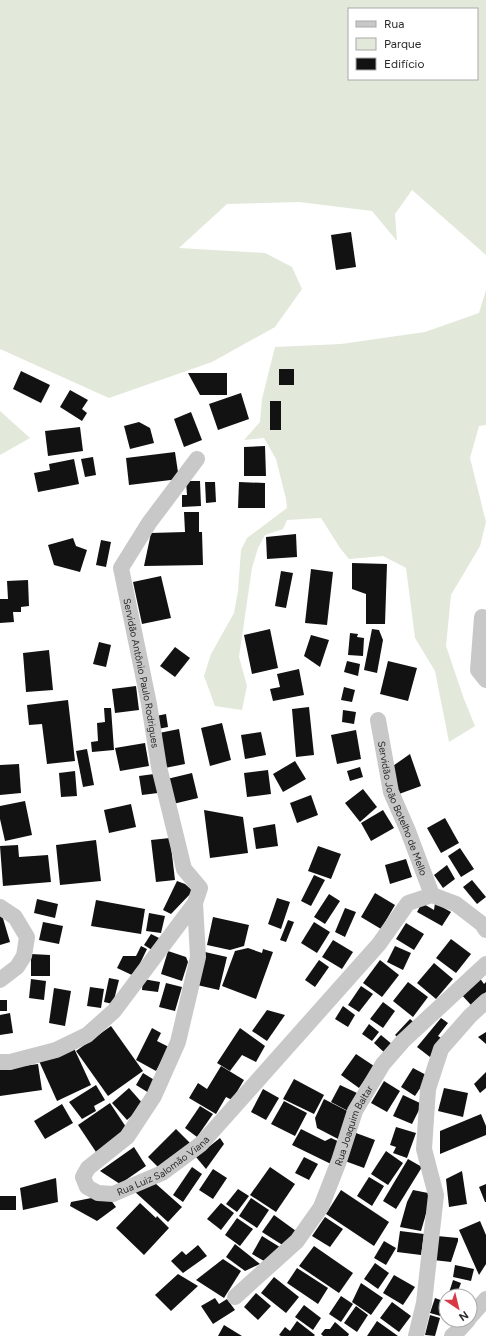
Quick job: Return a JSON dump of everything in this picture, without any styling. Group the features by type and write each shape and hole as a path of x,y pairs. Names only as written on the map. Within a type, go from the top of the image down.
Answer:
{"street":[{"name":"Servidão Antônio Paulo Rodrigues","path":"195,903 200,888 184,869 161,774 149,704 121,568 149,523 197,459"},
{"path":"482,617 478,670 486,680"},
{"name":"Servidão João Botelho de Mello","path":"378,720 391,792 408,831 432,895"},
{"name":"Rua Luiz Salomão Viana","path":"195,903 198,957 178,1042 154,1096 127,1137 85,1172 83,1177 87,1187 98,1193 113,1194 162,1173 201,1144 379,944 408,902 432,895"},
{"path":"432,895 456,904 482,924 486,930"},
{"path":"0,1062 10,1062 56,1050 87,1035 114,1011 195,903"},
{"path":"0,907 15,917 27,937 24,956 17,967 0,980"},
{"name":"Rua Joaquim Baltar","path":"235,1297 297,1241 321,1207 339,1161 355,1111 383,1064 403,1041 486,964"},
{"path":"416,1336 424,1303 436,1195 424,1148 428,1088 441,1049 470,1016 486,1001"},
{"path":"478,1308 486,1299"},
{"path":"452,1336 461,1328"}],"green space":[{"path":"0,0 486,0 486,255 412,190 395,214 397,241 372,211 299,202 227,204 179,248 265,253 292,267 302,289 275,327 212,362 109,398 0,349"},
{"path":"486,290 486,425 479,426 470,458 486,522 480,546 451,595 446,646 475,726 449,742 435,671 415,638 406,568 383,556 349,559 340,548 321,518 287,520 283,529 265,535 258,548 252,568 239,657 247,686 242,710 215,706 204,676 211,654 234,613 238,591 241,550 247,538 287,508 276,459 264,438 244,440 260,422 262,399 275,347 341,344 425,332 479,313"},
{"path":"0,411 30,438 0,455"}],"building":[{"path":"351,232 356,267 336,270 331,235"},
{"path":"279,369 294,369 294,385 279,385"},
{"path":"21,371 50,385 41,403 13,389"},
{"path":"188,373 227,373 227,395 200,395"},
{"path":"70,390 88,400 82,409 87,413 82,421 60,407"},
{"path":"241,393 249,419 218,430 209,404"},
{"path":"270,401 281,401 281,430 270,430"},
{"path":"191,412 202,440 184,447 174,419"},
{"path":"139,422 150,428 154,443 130,449 124,426"},
{"path":"80,427 83,451 48,456 45,431"},
{"path":"265,446 266,476 244,476 244,447"},
{"path":"175,452 179,479 129,485 126,458"},
{"path":"93,457 96,475 85,477 81,459"},
{"path":"74,459 79,484 38,492 34,473 50,470 49,464"},
{"path":"186,481 200,481 201,506 182,507 182,495 187,495"},
{"path":"205,482 215,482 216,502 206,503"},
{"path":"239,482 265,483 265,508 238,508"},
{"path":"184,512 199,512 199,532 202,532 203,565 144,566 151,533 185,532"},
{"path":"296,534 297,557 267,559 266,537"},
{"path":"73,538 76,546 87,550 80,572 54,565 48,545"},
{"path":"101,540 111,542 106,567 96,565"},
{"path":"352,563 387,564 385,624 366,624 366,594 352,589"},
{"path":"311,569 333,572 327,625 305,623"},
{"path":"281,571 293,573 286,608 275,606"},
{"path":"161,576 171,618 142,624 133,582"},
{"path":"28,580 29,606 21,607 21,612 13,612 14,622 0,623 0,599 8,599 7,581"},
{"path":"270,629 278,668 252,674 244,635"},
{"path":"372,629 379,630 383,640 377,673 364,670"},
{"path":"350,633 358,634 357,637 364,638 363,656 348,655"},
{"path":"311,635 329,640 320,667 304,656"},
{"path":"99,642 111,645 106,667 93,664"},
{"path":"175,647 190,658 175,677 160,666"},
{"path":"49,650 53,690 26,692 23,653"},
{"path":"347,661 360,664 358,676 344,672"},
{"path":"388,661 417,668 408,701 380,694"},
{"path":"299,669 304,695 273,701 270,689 280,687 277,674"},
{"path":"136,686 139,710 115,713 112,689"},
{"path":"344,687 355,690 352,702 341,700"},
{"path":"68,700 75,761 47,764 42,724 29,725 27,705"},
{"path":"309,707 314,755 296,757 292,709"},
{"path":"104,708 111,708 114,750 92,752 91,742 98,741 97,723 105,722"},
{"path":"343,710 356,712 354,724 342,722"},
{"path":"166,714 168,727 158,729 156,716"},
{"path":"222,723 231,760 210,766 201,728"},
{"path":"179,729 185,764 165,768 159,733"},
{"path":"356,730 361,759 337,764 331,735"},
{"path":"261,732 266,755 245,759 241,735"},
{"path":"145,743 149,766 120,771 115,748"},
{"path":"87,749 94,785 83,787 76,751"},
{"path":"410,754 421,786 399,794 390,768"},
{"path":"295,761 306,779 283,792 273,774"},
{"path":"19,764 21,793 0,795 0,765"},
{"path":"360,767 363,777 350,781 347,771"},
{"path":"268,770 271,794 247,797 244,773"},
{"path":"75,771 77,796 61,797 59,773"},
{"path":"192,773 198,798 173,804 167,779"},
{"path":"154,774 158,793 142,795 139,776"},
{"path":"363,789 377,807 360,822 345,803"},
{"path":"311,795 318,815 297,823 290,803"},
{"path":"25,801 32,835 5,841 0,819 0,806"},
{"path":"131,804 136,827 109,833 104,810"},
{"path":"204,810 243,817 248,853 210,858"},
{"path":"383,810 394,828 371,841 361,823"},
{"path":"445,818 459,843 441,853 427,828"},
{"path":"275,824 278,846 256,849 253,828"},
{"path":"170,838 175,880 156,882 151,840"},
{"path":"96,840 101,881 60,885 56,845"},
{"path":"18,845 19,857 48,855 51,882 3,886 0,846"},
{"path":"318,846 341,854 331,879 308,871"},
{"path":"460,848 474,869 461,877 448,856"},
{"path":"406,859 412,877 390,884 385,865"},
{"path":"447,865 455,879 443,888 434,875"},
{"path":"314,875 325,880 311,906 301,901"},
{"path":"472,880 486,897 477,904 463,887"},
{"path":"177,881 185,884 193,891 171,914 163,910"},
{"path":"375,893 395,905 381,929 361,917"},
{"path":"329,894 340,901 325,924 314,917"},
{"path":"277,898 290,902 281,929 268,924"},
{"path":"37,899 58,904 55,918 34,913"},
{"path":"96,900 145,909 141,934 91,926"},
{"path":"422,903 434,910 435,903 451,912 442,926 417,912"},
{"path":"345,908 356,912 345,937 335,932"},
{"path":"149,913 165,916 161,933 146,931"},
{"path":"0,915 2,915 10,942 0,945"},
{"path":"213,917 249,925 244,946 230,950 207,945"},
{"path":"288,920 294,922 286,942 280,940"},
{"path":"43,922 63,926 59,944 39,940"},
{"path":"314,922 330,932 317,953 301,943"},
{"path":"406,923 424,934 414,950 396,939"},
{"path":"151,934 159,938 152,950 144,945"},
{"path":"451,939 471,954 456,973 436,958"},
{"path":"333,940 353,952 342,969 322,957"},
{"path":"141,946 147,949 134,976 117,968 123,956 136,956"},
{"path":"395,946 411,953 403,970 387,962"},
{"path":"248,948 262,953 263,949 273,952 256,999 222,986 235,951"},
{"path":"168,951 186,957 188,962 182,981 161,974"},
{"path":"205,952 227,957 219,990 197,985"},
{"path":"31,954 50,955 50,976 31,976"},
{"path":"319,960 329,967 315,987 305,980"},
{"path":"380,960 399,975 382,997 363,983"},
{"path":"434,963 453,979 436,999 417,983"},
{"path":"479,977 484,984 486,982 486,992 471,1005 460,993"},
{"path":"109,978 119,980 113,1004 104,1002"},
{"path":"31,979 46,981 44,1000 29,998"},
{"path":"143,979 160,982 158,992 142,990"},
{"path":"408,982 428,997 413,1017 393,1001"},
{"path":"166,983 182,987 175,1011 159,1007"},
{"path":"361,986 373,994 359,1012 348,1005"},
{"path":"90,987 104,989 101,1008 87,1006"},
{"path":"54,988 71,991 65,1026 49,1023"},
{"path":"0,1000 7,1000 7,1011 0,1011"},
{"path":"383,1002 395,1011 383,1028 370,1019"},
{"path":"343,1006 355,1015 348,1027 335,1019"},
{"path":"267,1010 285,1015 267,1041 252,1031"},
{"path":"10,1013 13,1033 0,1035 0,1015"},
{"path":"441,1018 448,1023 438,1036 444,1040 430,1057 417,1047"},
{"path":"410,1019 416,1024 401,1040 395,1035"},
{"path":"369,1024 379,1032 372,1041 362,1034"},
{"path":"111,1026 143,1071 108,1096 76,1051"},
{"path":"152,1028 161,1033 157,1041 169,1047 156,1071 136,1060"},
{"path":"240,1028 265,1046 256,1062 242,1055 230,1071 217,1063"},
{"path":"486,1032 486,1044 478,1037"},
{"path":"381,1035 393,1045 386,1054 374,1043"},
{"path":"73,1046 91,1085 57,1101 39,1061"},
{"path":"356,1054 374,1066 359,1088 341,1075"},
{"path":"38,1064 42,1090 0,1096 0,1065 16,1067"},
{"path":"221,1066 244,1080 232,1100 226,1097 216,1114 189,1098 198,1083 207,1089"},
{"path":"413,1068 428,1076 415,1096 401,1087"},
{"path":"486,1072 486,1088 480,1093 474,1084"},
{"path":"143,1073 156,1081 149,1093 136,1085"},
{"path":"294,1079 324,1095 314,1114 283,1099"},
{"path":"384,1081 400,1091 387,1112 371,1103"},
{"path":"96,1085 105,1100 94,1106 96,1111 82,1119 69,1102"},
{"path":"340,1085 357,1093 348,1111 331,1102"},
{"path":"129,1088 144,1105 127,1120 112,1103"},
{"path":"444,1088 468,1093 463,1117 438,1111"},
{"path":"263,1089 279,1098 266,1120 251,1112"},
{"path":"403,1095 422,1104 412,1124 393,1116"},
{"path":"324,1099 353,1114 340,1140 317,1128 315,1118"},
{"path":"284,1101 307,1113 295,1136 271,1124"},
{"path":"110,1103 128,1130 96,1152 78,1125"},
{"path":"62,1104 73,1123 45,1139 34,1121"},
{"path":"200,1106 213,1114 197,1137 185,1128"},
{"path":"481,1114 486,1126 486,1135 440,1154 440,1131"},
{"path":"396,1127 416,1133 407,1158 393,1153 396,1147 390,1145"},
{"path":"176,1129 190,1143 161,1170 148,1157"},
{"path":"301,1129 325,1141 331,1138 342,1143 331,1164 292,1145"},
{"path":"356,1133 375,1140 364,1168 345,1161"},
{"path":"220,1138 224,1144 206,1169 196,1157"},
{"path":"134,1147 146,1166 120,1184 100,1171"},
{"path":"386,1151 403,1163 388,1185 371,1174"},
{"path":"304,1157 318,1164 309,1180 295,1173"},
{"path":"408,1159 422,1167 396,1209 383,1201"},
{"path":"192,1167 202,1174 183,1202 173,1195"},
{"path":"270,1167 295,1184 276,1212 250,1195"},
{"path":"213,1169 227,1178 213,1199 199,1190"},
{"path":"462,1171 467,1204 449,1207 446,1179"},
{"path":"369,1177 384,1186 372,1206 357,1196"},
{"path":"56,1178 58,1202 23,1210 20,1188"},
{"path":"155,1183 182,1207 168,1222 134,1191"},
{"path":"486,1184 486,1202 485,1202 479,1187"},
{"path":"238,1189 249,1196 237,1212 226,1204"},
{"path":"341,1190 389,1222 374,1246 326,1214"},
{"path":"413,1190 428,1193 428,1207 421,1231 400,1227 407,1202"},
{"path":"107,1195 116,1207 97,1221 70,1206 71,1202"},
{"path":"0,1196 16,1196 16,1210 0,1210"},
{"path":"251,1198 269,1210 257,1228 239,1216"},
{"path":"140,1203 156,1218 157,1216 169,1228 144,1255 116,1228"},
{"path":"221,1203 234,1213 221,1230 207,1219"},
{"path":"274,1215 296,1231 284,1246 262,1232"},
{"path":"325,1217 343,1229 330,1247 312,1236"},
{"path":"237,1218 253,1229 240,1246 225,1235"},
{"path":"480,1221 486,1235 486,1264 479,1275 459,1230"},
{"path":"400,1231 424,1234 421,1255 397,1252"},
{"path":"262,1236 283,1249 264,1261 252,1254"},
{"path":"437,1236 458,1238 451,1262 433,1260"},
{"path":"384,1241 396,1248 386,1265 374,1258"},
{"path":"235,1244 260,1264 245,1271 226,1257"},
{"path":"198,1245 207,1256 183,1273 171,1261 182,1251 186,1255"},
{"path":"314,1246 353,1273 339,1293 299,1266"},
{"path":"223,1259 241,1271 224,1298 196,1280"},
{"path":"375,1263 389,1273 378,1289 364,1279"},
{"path":"455,1265 474,1269 471,1281 453,1277"},
{"path":"297,1268 328,1288 318,1304 287,1283"},
{"path":"178,1274 198,1286 171,1311 155,1295"},
{"path":"394,1275 415,1287 403,1305 383,1293"},
{"path":"274,1277 299,1297 286,1313 261,1293"},
{"path":"453,1280 461,1283 459,1288 450,1288"},
{"path":"361,1283 383,1298 371,1315 352,1302"},
{"path":"256,1293 271,1306 258,1320 244,1307"},
{"path":"341,1296 353,1304 341,1322 329,1314"},
{"path":"215,1298 219,1304 227,1299 235,1310 213,1324 201,1306"},
{"path":"435,1298 438,1299 438,1315 430,1313"},
{"path":"392,1302 411,1316 399,1332 380,1318"},
{"path":"304,1305 321,1318 313,1330 295,1317"},
{"path":"356,1306 368,1315 357,1332 344,1323"},
{"path":"430,1315 438,1317 438,1325 435,1336 425,1335"},
{"path":"297,1321 315,1335 279,1335 285,1327 290,1331"},
{"path":"377,1321 398,1336 367,1336"},
{"path":"335,1322 349,1334 348,1336 323,1336 321,1334 325,1329 330,1329"},
{"path":"224,1325 242,1336 218,1336"}]}
